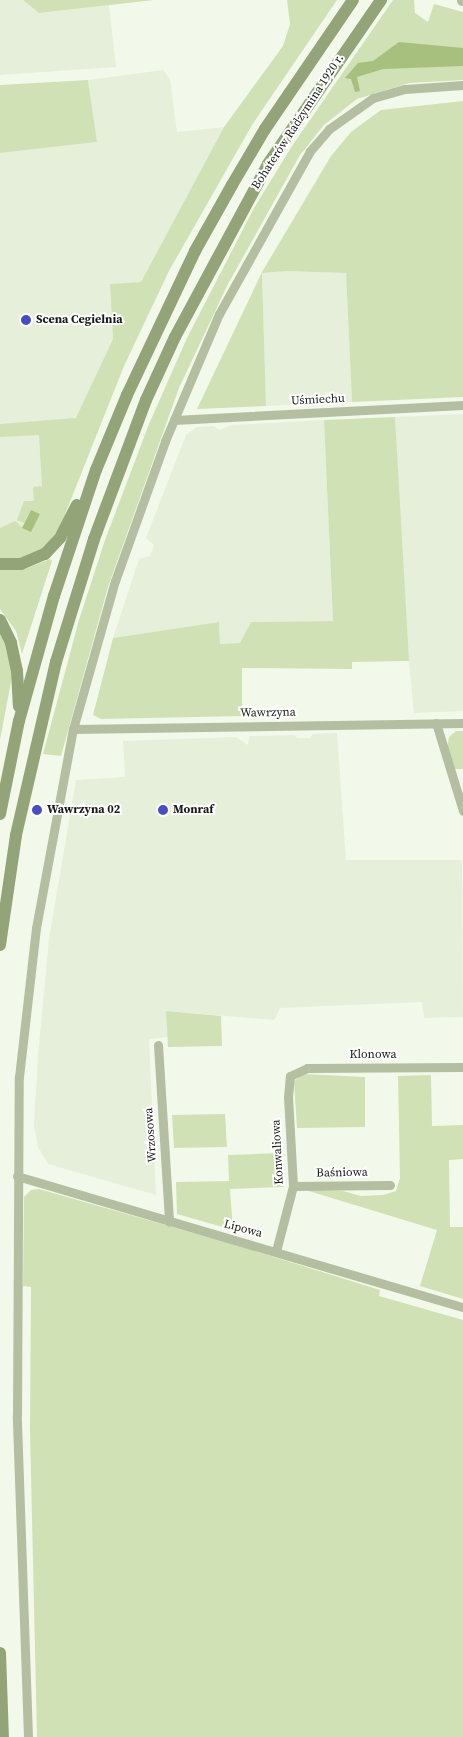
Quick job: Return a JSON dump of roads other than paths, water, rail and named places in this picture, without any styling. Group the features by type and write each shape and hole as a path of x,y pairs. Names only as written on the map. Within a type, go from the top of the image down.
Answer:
{"main road":[{"name":"Bohaterów Radzymina 1920 r.","path":"96,470 183,276 265,129 353,0"},
{"name":"Bohaterów Radzymina 1920 r.","path":"0,945 30,766 73,600 146,400 207,275 268,164 381,0"},
{"path":"0,564 33,561 54,546 96,470"},
{"path":"0,814 19,721 54,596 96,470"},
{"path":"0,620 11,643 17,671 19,721"},
{"path":"0,1653 3,1737"}],"street":[{"path":"28,1737 17,1415 19,1077 36,928 73,729 115,581 174,420 219,314 310,151 329,128 373,98 405,89 463,85"},
{"name":"Uśmiechu","path":"174,420 463,405"},
{"name":"Wawrzyna","path":"73,729 463,722"},
{"path":"436,723 463,811"},
{"name":"Wrzosowa","path":"158,1045 170,1222"},
{"name":"Klonowa","path":"288,1081 296,1071 307,1068 463,1067"},
{"name":"Konwaliowa","path":"276,1251 294,1186 288,1081"},
{"name":"Lipowa","path":"17,1176 463,1307"},
{"name":"Baśniowa","path":"294,1186 390,1185"}],"place":[{"name":"Scena Cegielnia","path":"26,320"},
{"name":"Wawrzyna 02","path":"37,810"},
{"name":"Monraf","path":"163,810"}]}
